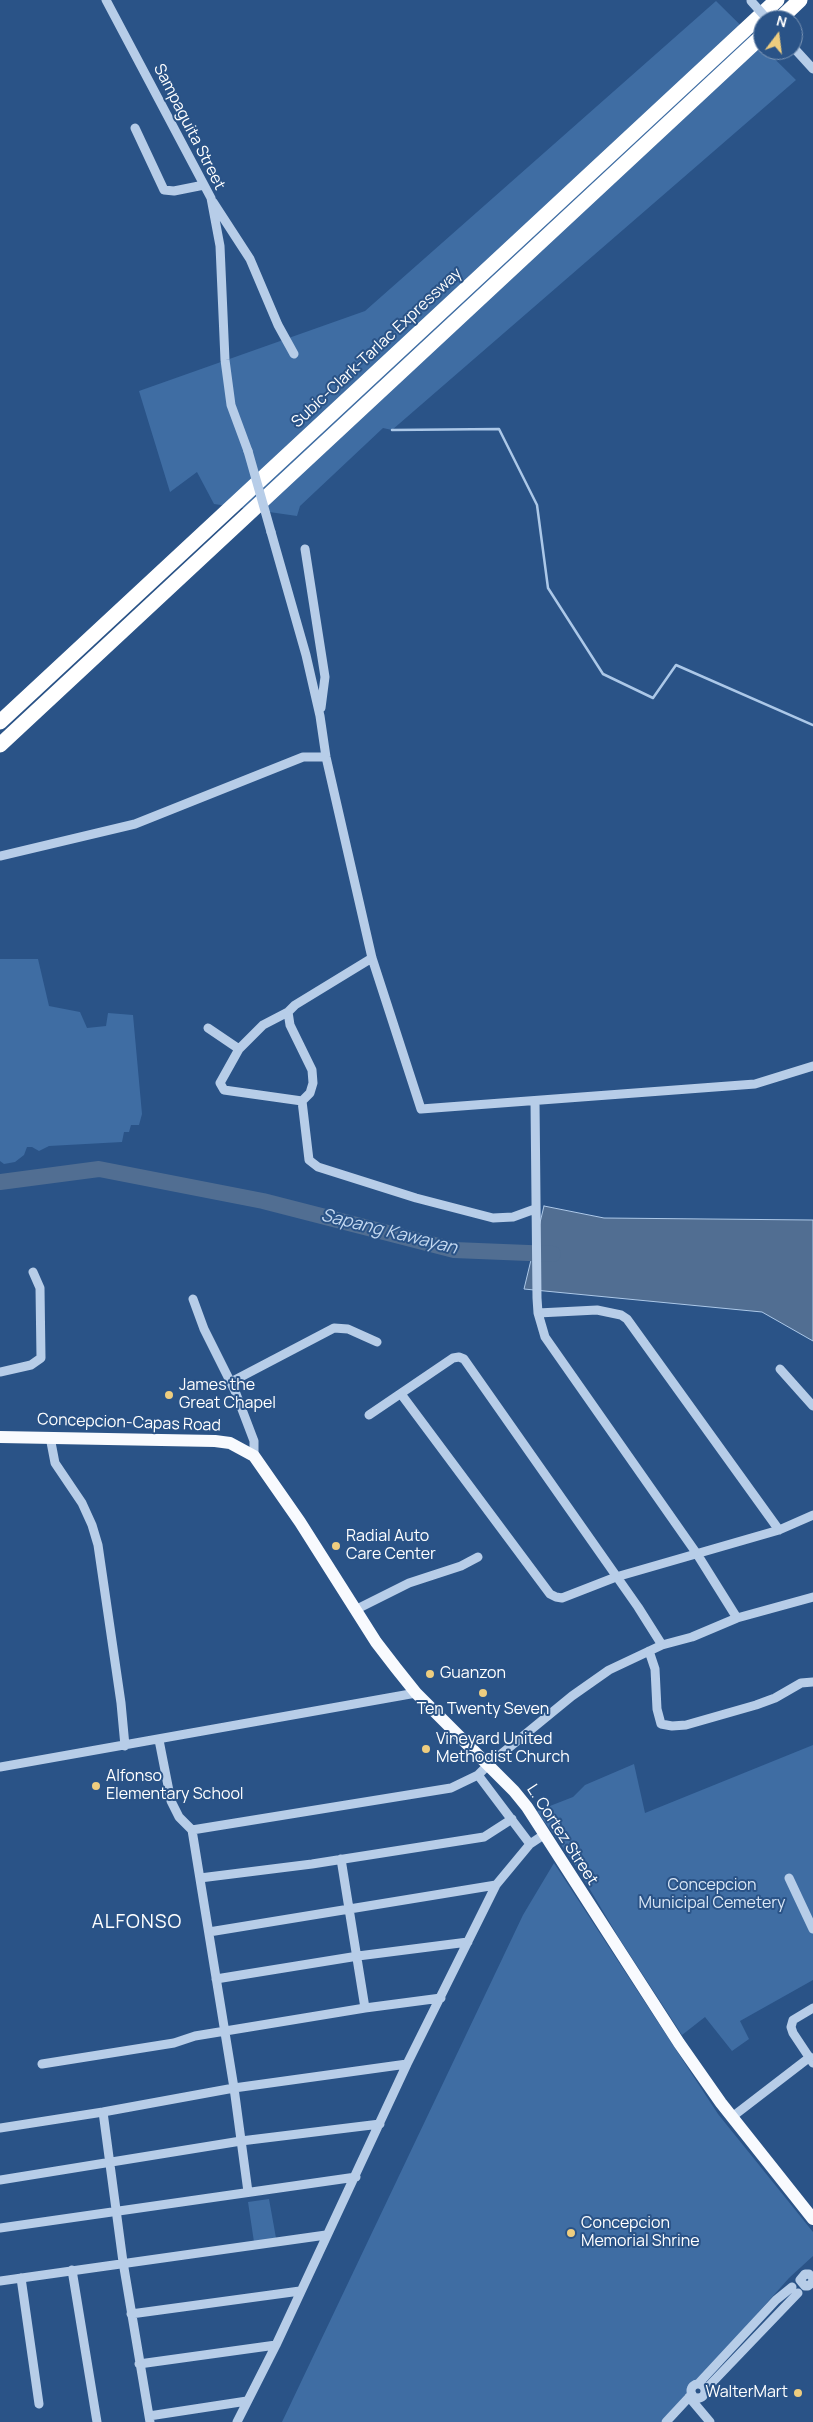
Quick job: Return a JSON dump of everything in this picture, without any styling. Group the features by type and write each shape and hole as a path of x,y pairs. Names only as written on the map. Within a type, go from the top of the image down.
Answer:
{"highway":[{"name":"Subic-Clark-Tarlac Expressway","path":"0,722 777,0"},
{"path":"790,10 800,0"},
{"name":"Subic-Clark-Tarlac Expressway","path":"0,745 753,44"}],"main road":[{"name":"Concepcion-Capas Road","path":"0,1437 215,1441 230,1443 254,1456"},
{"name":"L. Cortez Street","path":"254,1456 300,1522 376,1642 416,1693 514,1791 545,1834 640,1986 732,2117 813,2219"}],"street":[{"name":"Sampaguita Street","path":"106,0 210,198 220,246 225,360 231,405 248,451 306,655 320,716"},
{"path":"750,0 759,10"},
{"path":"803,58 813,69"},
{"path":"135,128 164,190 174,192 204,185"},
{"path":"210,198 250,259 278,325 294,354"},
{"path":"305,549 320,636 324,677 320,716 326,757 372,958 421,1109 754,1084 813,1066"},
{"path":"0,856 135,824 303,757 326,757"},
{"path":"302,1101 224,1090 220,1083 239,1049 264,1025 288,1012 295,1005 372,958"},
{"path":"288,1012 290,1025 312,1070 313,1083 310,1092 302,1101 309,1160 318,1167 416,1198 493,1218 513,1217 535,1209"},
{"path":"208,1028 239,1049"},
{"path":"535,1100 537,1298 538,1313 546,1337 697,1554 737,1618"},
{"path":"0,1372 31,1365 41,1358 40,1288 33,1272"},
{"path":"193,1300 204,1329 231,1382 254,1441 254,1456"},
{"path":"538,1313 597,1310 621,1315 627,1319 779,1530"},
{"path":"231,1382 334,1328 348,1329 377,1342"},
{"path":"369,1415 453,1358 459,1356 464,1359 638,1607 662,1645"},
{"path":"780,1369 813,1406"},
{"path":"402,1394 550,1594 562,1598 616,1577 779,1530 813,1516"},
{"path":"50,1437 55,1463 82,1504 92,1525 98,1545 121,1703 125,1746"},
{"path":"355,1610 409,1583 461,1566 478,1557"},
{"path":"192,1830 450,1788 478,1775 489,1764 609,1670 662,1645 692,1637 737,1618 813,1597"},
{"path":"649,1651 655,1669 657,1709 661,1724 672,1726 686,1725 756,1706 801,1684 813,1682"},
{"path":"0,1767 416,1693"},
{"path":"159,1740 171,1801 179,1817 192,1830 234,2088 248,2192"},
{"path":"478,1775 530,1844"},
{"path":"200,1878 484,1837 512,1819"},
{"path":"237,2422 276,2345 326,2235 356,2177 407,2064 496,1885 530,1844 545,1834"},
{"path":"341,1859 365,2008"},
{"path":"789,1878 813,1930"},
{"path":"209,1932 350,1907 496,1885"},
{"path":"216,1979 358,1956 468,1942"},
{"path":"42,2064 174,2043 195,2036 365,2008 441,1998"},
{"path":"732,2117 811,2060 791,2027 793,2020 813,2008"},
{"path":"0,2128 103,2112 234,2088 407,2064"},
{"path":"103,2112 111,2164 115,2212 149,2419 247,2401"},
{"path":"0,2180 111,2164 241,2141 380,2124"},
{"path":"0,2228 356,2177"},
{"path":"0,2281 123,2262 326,2235"},
{"path":"72,2270 97,2422"},
{"path":"21,2278 39,2404"},
{"path":"666,2422 691,2395 692,2389 702,2387 804,2282"},
{"path":"131,2314 300,2291"},
{"path":"139,2364 276,2345"},
{"path":"691,2395 710,2422"}],"green space":[{"path":"716,1 753,38 753,60 776,60 796,80 392,430 383,428 300,506 297,516 214,504 197,472 170,492 139,391 365,311"},
{"path":"0,959 38,959 49,1006 80,1012 87,1028 106,1026 108,1013 133,1015 142,1114 139,1125 131,1125 129,1132 124,1132 122,1142 49,1146 39,1151 32,1147 27,1147 24,1155 15,1162 4,1164 0,1161"},
{"name":"Concepcion Municipal Cemetery","path":"813,1745 813,1980 740,2021 749,2039 732,2051 705,2017 682,2035 619,1938 574,1863 537,1811 573,1797 585,1785 634,1764 645,1813"},
{"path":"554,1863 718,2114 813,2232 813,2256 789,2278 661,2422 282,2422 523,1915"},
{"path":"269,2199 276,2238 254,2242 248,2202"}],"shaded area":[{"path":"544,1206 604,1218 813,1220 813,1341 762,1312 524,1289"}],"waterway":[{"path":"392,430 499,429 537,505 548,588 603,674 653,698 676,665 813,725"},
{"name":"Sapang Kawayan","path":"0,1182 99,1169 263,1201 454,1250 553,1254"}],"place":[{"name":"James the Great Chapel","path":"169,1395"},
{"name":"Radial Auto Care Center","path":"336,1546"},
{"name":"Guanzon","path":"430,1674"},
{"name":"Ten Twenty Seven","path":"483,1693"},
{"name":"Vineyard United Methodist Church","path":"426,1749"},
{"name":"Alfonso Elementary School","path":"96,1786"},
{"name":"Concepcion Memorial Shrine","path":"571,2233"},
{"name":"WalterMart","path":"798,2393"}],"district":[{"name":"ALFONSO","path":"137,1923"}]}
